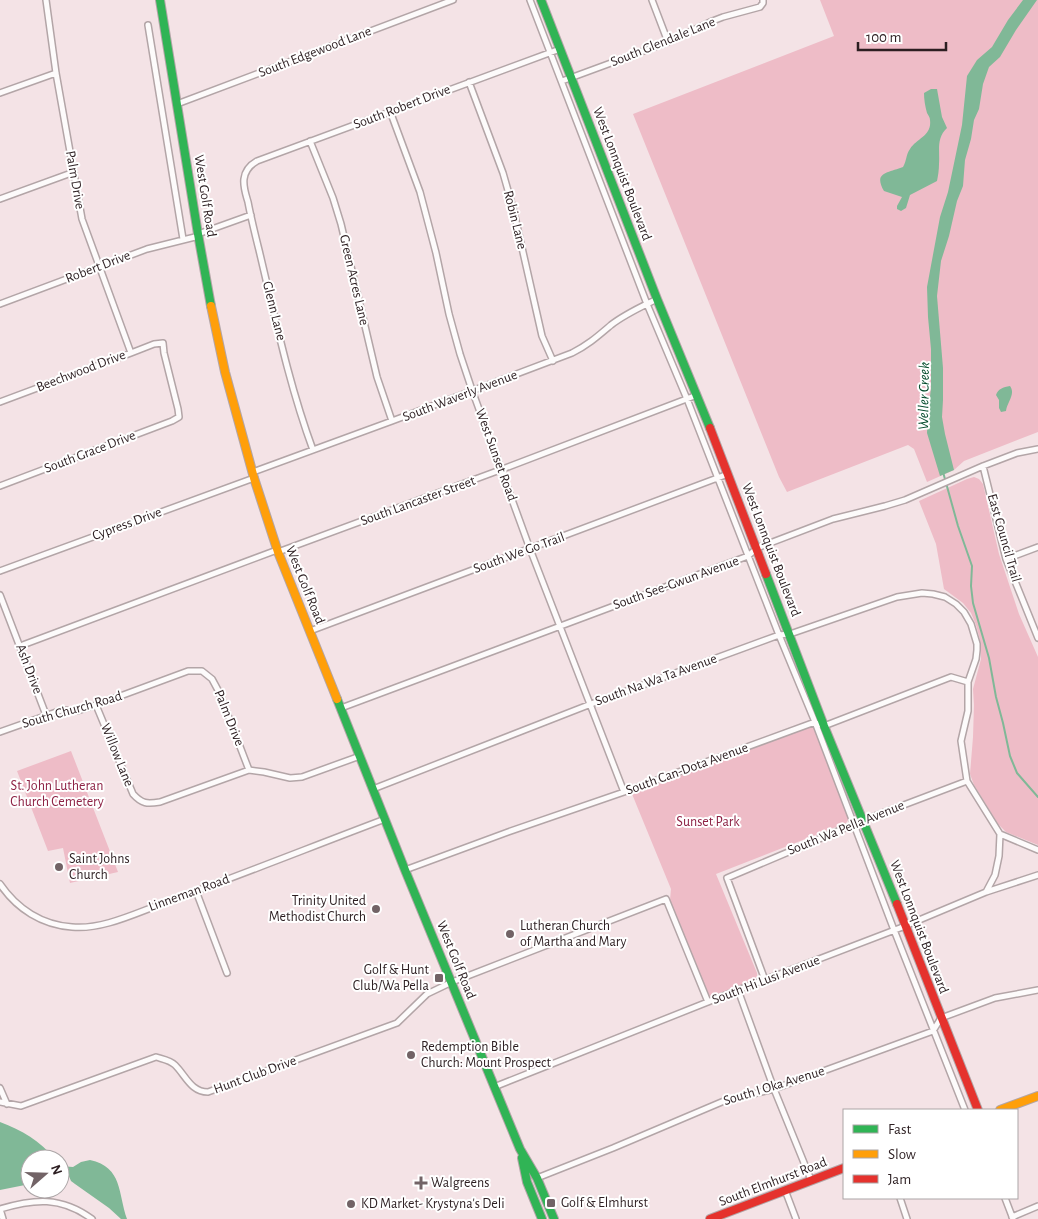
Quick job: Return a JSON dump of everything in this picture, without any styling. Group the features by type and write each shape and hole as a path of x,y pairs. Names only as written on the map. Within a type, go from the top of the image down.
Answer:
{"main road":[{"name":"West Golf Road","path":"160,0 199,235 220,347 253,475 278,551 405,870 520,1151 527,1182 542,1219"},
{"name":"West Lonnquist Boulevard","path":"541,0 656,299 697,396 757,548 824,726 864,820 978,1109"},
{"path":"1003,1109 1038,1096"},
{"name":"West Golf Road","path":"520,1151 537,1178 554,1219"},
{"name":"South Elmhurst Road","path":"710,1219 843,1168"}],"street":[{"name":"Palm Drive","path":"46,0 56,72 82,219 131,353"},
{"name":"South Edgewood Lane","path":"177,104 453,0"},
{"name":"West Lonnquist Boulevard","path":"530,0 647,304 687,399 815,722 965,1109"},
{"path":"652,0 668,42"},
{"name":"South Glendale Lane","path":"562,82 668,42 710,22 760,7 763,2"},
{"name":"West Golf Road","path":"148,25 183,239"},
{"name":"South Robert Drive","path":"246,171 257,161 560,49"},
{"path":"0,93 56,72"},
{"name":"Robin Lane","path":"468,82 503,173 513,208 542,336 553,361"},
{"name":"West Sunset Road","path":"390,111 420,192 453,330 472,390 500,470 624,792"},
{"name":"Green Acres Lane","path":"310,141 333,198 341,224 376,377 392,422"},
{"name":"Glenn Lane","path":"246,171 244,184 251,215 293,388 313,450"},
{"path":"0,199 74,172"},
{"name":"Robert Drive","path":"0,304 147,248 199,235 251,215"},
{"name":"South Waverly Avenue","path":"253,475 313,450 553,361 584,347 622,318 656,299"},
{"name":"Beechwood Drive","path":"0,402 154,344 163,343 179,417"},
{"name":"South Lancaster Street","path":"20,646 697,396"},
{"name":"South Grace Drive","path":"0,486 179,417"},
{"name":"South See-Gwun Avenue","path":"341,708 748,556 757,548 833,519 905,500 983,466 1038,449"},
{"name":"East Council Trail","path":"983,466 1006,559 1038,638"},
{"name":"South We Go Trail","path":"310,630 728,474"},
{"name":"Cypress Drive","path":"0,571 253,475"},
{"path":"1006,559 1038,547"},
{"name":"South Na Wa Ta Avenue","path":"373,789 591,704 779,635 790,634 896,597 922,593 934,594 945,597 964,612 971,624 976,644 976,659 968,682"},
{"name":"Ash Drive","path":"0,595 46,715"},
{"name":"South Church Road","path":"0,732 62,710 77,711 96,705 188,671 202,671"},
{"name":"Palm Drive","path":"202,671 212,679 219,692 249,770"},
{"path":"815,722 824,726 950,678 968,682 968,711 960,741 967,781 1000,834 999,856 995,875 986,892"},
{"name":"Willow Lane","path":"96,705 133,794 140,802 150,804 160,802 249,770"},
{"name":"South Can-Dota Avenue","path":"405,870 815,722"},
{"path":"249,770 290,778 302,777 360,756"},
{"name":"South Wa Pella Avenue","path":"764,980 727,878 854,824 967,781"},
{"name":"Linneman Road","path":"0,884 14,902 36,917 53,924 74,928 100,926 385,819"},
{"path":"1000,834 1038,850"},
{"name":"South Hi Lusi Avenue","path":"494,1086 906,926 986,892 1038,875"},
{"path":"196,891 227,973"},
{"path":"452,982 666,899 708,1002"},
{"name":"Hunt Club Drive","path":"0,1102 21,1106 156,1057 173,1063 194,1088 202,1092 208,1092 397,1023 426,994 452,982"},
{"path":"738,990 774,1089 811,1180"},
{"path":"933,1031 941,1018 995,998 1038,990"},
{"name":"South I Oka Avenue","path":"537,1178 724,1101 774,1089 933,1031"},
{"path":"0,1088 7,1104"},
{"path":"785,1190 796,1219"},
{"path":"900,1199 907,1219"},
{"path":"1005,1199 1012,1218 1038,1206"},
{"path":"3,1219 0,1209 42,1201 70,1207 92,1219"}],"green space":[{"path":"820,0 1038,0 1038,432 964,461 954,470 927,482 914,449 908,445 787,492 779,477 633,114 834,36"},
{"path":"974,477 983,484 999,554 1019,614 1038,657 1038,845 1006,832 998,824 974,785 970,774 973,737 973,689 981,659 980,640 971,613 963,603 944,589 936,544 919,501"},
{"name":"Sunset Park","path":"813,727 816,733 849,819 846,823 716,874 757,976 754,981 713,997 709,996 706,993 670,900 671,889 632,794"},
{"name":"St. John Lutheran Church Cemetery","path":"71,751 118,872 70,883 63,848 48,851 17,771"}],"shaded area":[{"path":"1023,0 1037,0 1000,57 989,67 983,84 979,109 974,120 965,160 963,186 957,201 941,261 937,296 943,368 942,417 954,470 940,476 927,433 931,388 931,349 927,287 940,217 948,192 962,125 967,76 977,60 992,47 1008,20"},
{"path":"931,89 937,89 942,117 947,128 940,140 937,181 910,195 906,208 901,211 897,209 897,206 902,197 884,191 880,180 887,172 903,167 910,149 929,130 930,119 924,100 924,93"},
{"path":"1010,386 1012,389 1011,398 1006,411 1001,412 996,395 1001,389"},
{"path":"0,1122 30,1137 45,1149 20,1149 20,1186 0,1190"},
{"path":"90,1160 101,1164 114,1175 118,1183 127,1219 121,1219 71,1181 70,1167"}],"waterway":[{"name":"Weller Creek","path":"943,472 958,526 972,566 971,586 973,603 989,658 1010,756 1017,773 1038,797"}],"traffic: fast":[{"path":"160,0 211,306"},
{"path":"541,0 657,299 710,428"},
{"path":"766,574 824,726 897,904"},
{"path":"337,699 520,1149 537,1178 554,1219"},
{"path":"522,1158 527,1182 542,1219"}],"traffic: slow":[{"path":"211,306 225,372 254,478 278,552 337,699"},
{"path":"1003,1109 1038,1096"}],"traffic: jam":[{"path":"710,428 766,574"},
{"path":"897,904 978,1109"},
{"path":"710,1219 843,1168"}],"place":[{"name":"Saint Johns Church","path":"59,867"},
{"name":"Trinity United Methodist Church","path":"376,909"},
{"name":"Lutheran Church of Martha and Mary","path":"510,934"},
{"name":"Golf & Hunt Club/Wa Pella","path":"439,978"},
{"name":"Redemption Bible Church: Mount Prospect","path":"411,1055"},
{"name":"Walgreens","path":"421,1183"},
{"name":"Golf & Elmhurst","path":"551,1203"},
{"name":"KD Market- Krystyna's Deli","path":"351,1204"}]}
